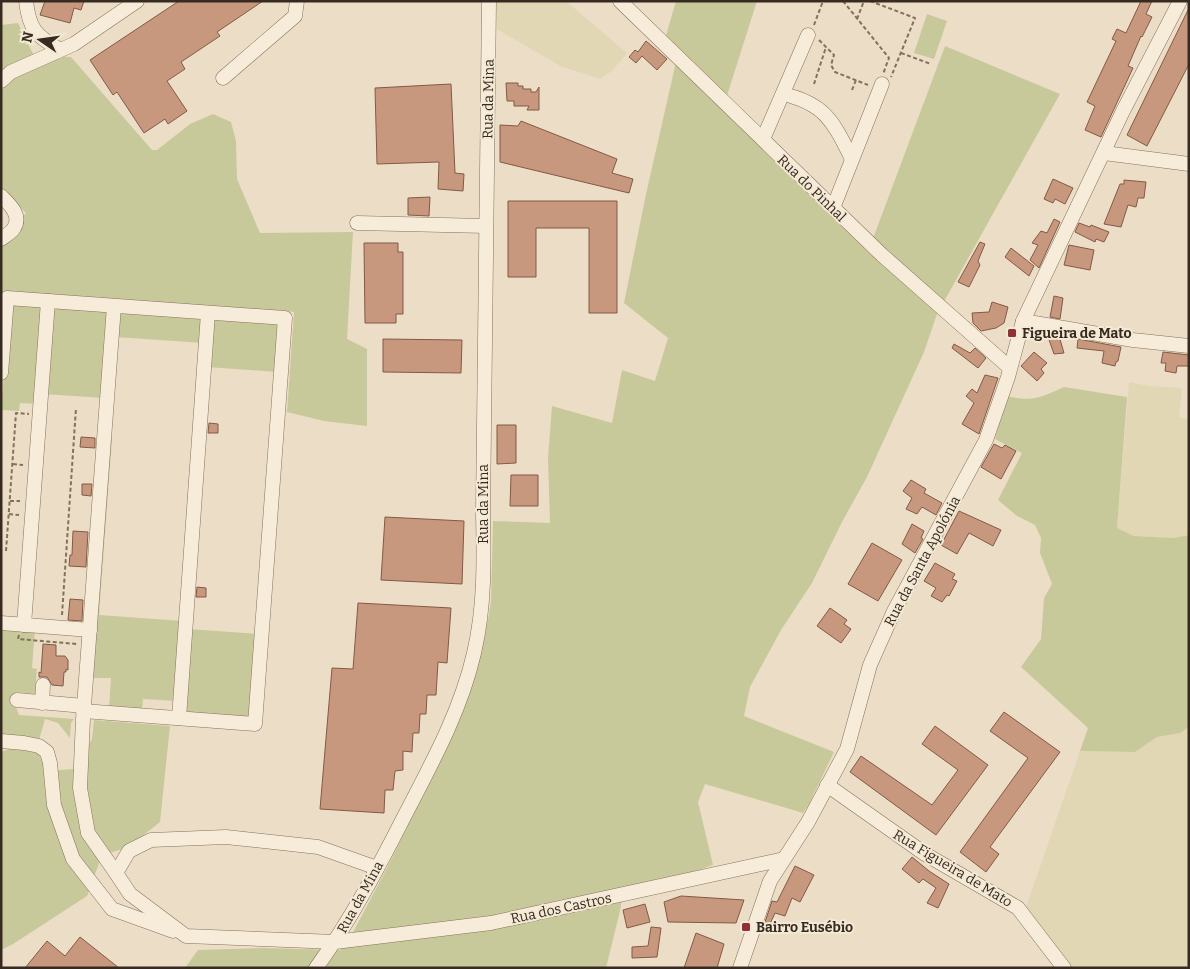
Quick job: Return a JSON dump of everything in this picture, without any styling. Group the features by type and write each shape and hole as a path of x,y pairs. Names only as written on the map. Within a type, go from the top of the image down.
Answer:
{"street":[{"path":"26,1 27,16 39,38 59,50"},
{"path":"1,81 11,72 74,44 137,1"},
{"path":"223,78 295,16 297,1"},
{"name":"Rua da Mina","path":"316,968 335,942 378,868 455,714 468,678 479,625 484,564 489,1"},
{"name":"Rua do Pinhal","path":"620,1 882,255 1010,368"},
{"name":"Rua da Santa Apolónia","path":"740,968 770,881 808,822 847,749 870,665 894,611 986,440 1010,368 1023,320 1123,111 1180,1"},
{"path":"763,139 810,34"},
{"path":"833,208 881,87"},
{"path":"782,94 811,103 824,114 836,128 852,159"},
{"path":"1104,153 1189,164"},
{"path":"1,196 14,210 16,218 14,228 1,239"},
{"path":"357,223 486,226"},
{"path":"1,373 7,298 285,318 255,724 83,712 42,702 17,700"},
{"path":"22,625 48,301"},
{"path":"114,306 83,712 80,788 88,833 130,894 186,936"},
{"path":"179,718 208,312"},
{"path":"1023,320 1132,340 1189,346"},
{"path":"1,624 90,630"},
{"path":"42,702 43,685"},
{"name":"Rua dos Castros","path":"1,741 39,746 47,752 50,763 54,805 73,859 112,909 186,936 335,942 490,923 784,859"},
{"name":"Rua Figueira de Mato","path":"827,786 925,854 1018,908 1064,968"},
{"path":"116,873 129,851 151,840 226,837 318,847 378,868"}],"path":[{"path":"823,1 810,34 834,54 831,65 835,72 881,87"},
{"path":"843,1 889,58 881,87"},
{"path":"857,19 864,1"},
{"path":"870,1 915,18 890,79 881,87"},
{"path":"814,84 826,47"},
{"path":"901,53 931,64"},
{"path":"852,90 856,80"},
{"path":"60,642 76,408"},
{"path":"6,551 16,413 35,415"},
{"path":"13,464 31,465"},
{"path":"10,501 19,501"},
{"path":"9,514 28,516"},
{"path":"22,625 18,639 89,645"}],"shaded area":[{"path":"496,1 566,1 627,53 612,71 600,79 560,66 497,29"},
{"path":"1129,382 1149,386 1182,388 1179,417 1189,420 1189,535 1173,538 1134,536 1117,528"},
{"path":"1189,727 1189,968 1059,968 1022,919 1080,751 1135,752 1157,737 1180,733"}],"green space":[{"path":"676,1 757,1 724,105 872,241 945,46 1060,94 937,314 924,352 867,477 812,583 781,630 750,687 744,716 834,752 809,804 803,813 705,784 698,802 713,865 644,889 623,893 606,968 185,968 198,950 262,948 340,950 351,936 389,864 422,796 459,711 488,620 491,602 493,521 550,523 548,458 552,406 612,423 622,370 655,381 668,338 624,303 676,62 665,39"},
{"path":"927,14 947,21 934,59 914,53"},
{"path":"18,23 38,64 58,56 71,57 152,150 157,150 190,124 213,114 231,122 236,141 237,179 260,233 353,232 347,339 367,349 367,426 324,421 287,412 294,312 3,291 1,311 1,241 26,213 1,191 1,25"},
{"path":"14,303 38,304 43,308 37,404 20,403 19,411 1,410 9,311"},
{"path":"56,307 103,310 107,312 103,398 44,394 51,311"},
{"path":"120,311 197,316 204,321 204,343 115,337"},
{"path":"213,320 277,323 279,325 277,372 207,367"},
{"path":"1064,387 1127,397 1117,528 1134,536 1173,538 1189,535 1189,727 1180,733 1157,737 1135,752 1080,751 1088,728 1021,667 1041,639 1044,598 1052,584 1040,553 1041,538 1035,525 1017,516 998,500 1022,453 995,439 1007,396 1030,399"},
{"path":"107,439 112,439 99,615 183,621 177,701 143,699 142,711 109,709 111,678 90,678"},
{"path":"1,627 35,629 32,668 37,669 35,694 16,692 15,705 19,715 74,719 71,723 70,738 58,723 45,719 39,740 1,736"},
{"path":"188,629 259,634 251,718 185,714"},
{"path":"94,720 170,726 160,822 127,848 102,855 87,896 1,950 1,752 12,748 38,753 45,767 59,770 74,769 92,739"}],"building":[{"path":"45,1 84,1 81,10 74,8 70,23 40,15"},
{"path":"179,1 263,1 217,32 220,36 181,62 185,69 167,81 187,111 168,124 165,119 144,133 117,92 113,95 90,60"},
{"path":"1141,1 1152,1 1146,14 1152,17 1141,36 1128,66 1133,68 1101,137 1085,130 1095,106 1087,102 1116,41 1112,39 1117,29 1126,33"},
{"path":"1189,8 1189,64 1147,146 1127,135"},
{"path":"646,41 667,59 657,70 642,56 636,63 629,57 635,50 638,52"},
{"path":"506,83 518,83 518,86 523,86 523,89 531,89 531,92 536,92 539,87 539,110 527,110 529,106 514,106 514,101 507,101"},
{"path":"451,84 455,173 464,174 463,191 438,189 439,162 377,164 375,88"},
{"path":"521,121 617,159 612,173 633,179 629,193 500,162 500,125 518,126"},
{"path":"1053,179 1073,188 1065,204 1055,199 1053,203 1044,199"},
{"path":"1124,180 1146,182 1144,198 1138,198 1136,207 1128,205 1121,227 1104,224 1120,184 1124,184"},
{"path":"430,197 429,216 408,215 408,198"},
{"path":"508,201 617,201 617,313 589,313 589,228 536,228 536,277 508,277"},
{"path":"1054,219 1060,222 1039,268 1030,260 1038,245 1032,243 1041,231 1047,233"},
{"path":"1079,223 1090,227 1091,225 1109,232 1104,242 1096,239 1095,242 1075,232"},
{"path":"980,242 985,244 978,261 980,265 969,287 958,282"},
{"path":"364,243 398,243 398,252 403,252 403,314 396,314 396,323 365,323"},
{"path":"1069,245 1094,250 1090,270 1064,265"},
{"path":"1011,248 1034,266 1029,276 1005,257"},
{"path":"1054,296 1063,298 1060,319 1050,317"},
{"path":"992,302 1008,307 1004,323 996,328 981,331 973,323 972,313 989,312"},
{"path":"1047,334 1059,336 1064,353 1054,354"},
{"path":"383,339 462,340 461,373 383,372"},
{"path":"1078,339 1121,347 1115,366 1102,363 1104,351 1077,348"},
{"path":"954,344 970,353 975,348 986,358 978,368 952,348"},
{"path":"1034,352 1047,363 1041,369 1044,373 1037,381 1021,366"},
{"path":"1163,352 1189,355 1189,366 1177,366 1176,373 1165,371 1166,363 1161,363"},
{"path":"985,375 998,378 979,434 962,424 974,403 966,396 972,389 977,393"},
{"path":"209,423 218,424 218,433 208,433"},
{"path":"497,425 516,425 516,463 497,464"},
{"path":"81,437 95,438 95,448 80,447"},
{"path":"994,444 1002,448 1005,445 1016,451 1001,479 981,467"},
{"path":"511,475 538,475 538,506 510,506"},
{"path":"911,480 926,489 924,493 942,503 936,515 922,507 917,514 906,509 912,498 903,491"},
{"path":"82,484 92,484 91,496 82,495"},
{"path":"959,511 1001,530 993,546 969,533 957,554 941,545"},
{"path":"385,517 464,521 462,584 381,580"},
{"path":"912,524 924,531 921,538 923,539 915,553 902,544"},
{"path":"73,531 88,532 86,567 69,566 70,555 72,555"},
{"path":"872,543 902,560 878,601 848,584"},
{"path":"935,563 955,574 952,579 957,581 949,596 947,595 942,602 931,596 936,588 924,581"},
{"path":"197,587 206,588 206,597 196,597"},
{"path":"70,599 83,600 82,621 68,620"},
{"path":"358,603 451,608 447,663 438,662 436,695 427,695 426,714 420,714 419,733 413,733 412,752 403,751 403,770 395,771 393,790 385,790 384,813 320,809 332,668 353,669"},
{"path":"830,608 847,620 844,624 851,629 841,643 817,626"},
{"path":"43,644 56,645 56,656 65,656 68,660 68,670 66,669 66,672 64,672 63,686 52,685 47,677 39,677 39,672 41,673"},
{"path":"1004,712 1060,752 990,847 999,854 986,872 960,852 1028,758 990,731"},
{"path":"935,726 988,765 936,835 850,772 861,756 932,805 958,770 922,744"},
{"path":"912,857 949,884 938,908 927,903 936,888 923,879 919,883 902,869"},
{"path":"795,866 814,875 800,902 792,898 785,916 775,913 770,924 765,922 772,901 777,902"},
{"path":"681,896 744,900 736,923 668,922 664,902"},
{"path":"645,904 650,922 627,928 623,910"},
{"path":"651,927 661,928 657,957 632,958 632,947 648,946"},
{"path":"696,933 724,944 717,968 684,968"},
{"path":"80,937 119,968 25,968 47,941 65,956"}],"place":[{"name":"Figueira de Mato","path":"1012,333"},
{"name":"Bairro Eusébio","path":"746,927"}]}
